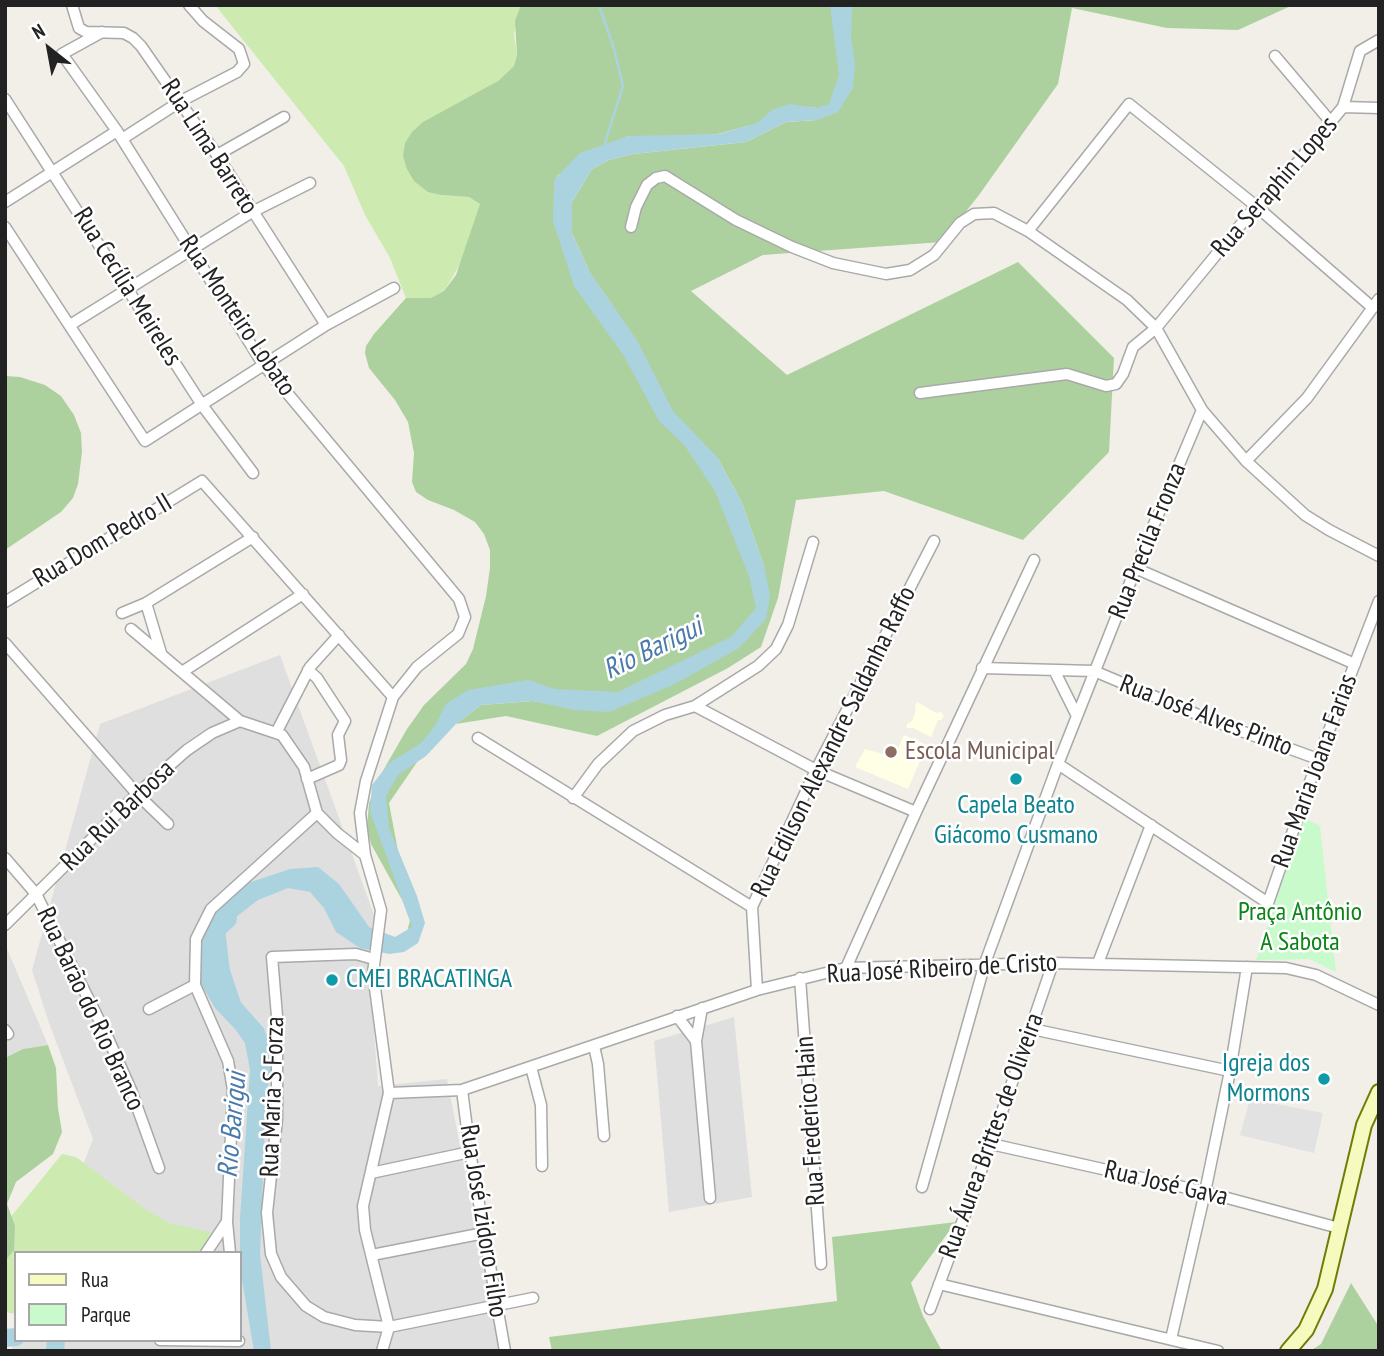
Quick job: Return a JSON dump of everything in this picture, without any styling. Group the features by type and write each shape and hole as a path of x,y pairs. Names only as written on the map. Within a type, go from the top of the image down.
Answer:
{"main road":[{"path":"1288,1351 1306,1330 1325,1289 1364,1125 1379,1092"}],"street":[{"name":"Rua Lima Barreto","path":"72,5 79,28 86,32 124,33 133,38 181,101 326,325"},
{"path":"5,202 53,171 237,72 244,64 239,49 203,21 190,5"},
{"name":"Rua Monteiro Lobato","path":"102,32 62,54 119,135 263,364 459,598 465,617 457,634 417,667 393,697"},
{"name":"Rua Seraphin Lopes","path":"920,393 1057,375 1080,377 1106,386 1116,384 1123,374 1133,347 1156,328 1256,206 1297,163 1343,107 1360,51 1379,40"},
{"path":"1275,56 1330,121"},
{"name":"Rua Cecília Meireles","path":"5,99 202,405 253,473"},
{"path":"1028,231 1129,104 1376,304 1307,398 1246,461"},
{"path":"1343,107 1379,108"},
{"path":"217,155 284,117"},
{"path":"631,227 647,185 656,178 665,176 737,220 792,247 832,263 886,274 910,270 934,255 960,223 974,214 994,213 1028,231 1127,300 1156,328 1202,410 1246,461 1305,515 1379,556"},
{"path":"69,326 252,212 310,183"},
{"path":"5,227 145,441 326,325 394,288"},
{"name":"Rua Precila Fronza","path":"922,1187 985,963 1094,671 1202,410"},
{"name":"Rua Dom Pedro II","path":"5,602 202,481 253,537"},
{"path":"122,613 146,603 253,537 393,697 366,781 360,813 365,855 381,910 375,957 380,1036 389,1093 363,1206 365,1230 389,1327 382,1351"},
{"name":"Rua Edilson Alexandre Saldanha Raffo","path":"757,990 752,907 816,770 934,541"},
{"path":"573,798 598,764 633,732 665,715 695,706 758,666 776,649 788,625 813,542"},
{"path":"846,968 1034,559"},
{"path":"1135,568 1354,664"},
{"path":"182,672 303,594"},
{"name":"Rua Maria Joana Farias","path":"1151,825 1268,903 1318,759 1379,601"},
{"path":"146,603 161,654"},
{"path":"131,629 240,721 282,735 303,767 317,813 337,834 365,855"},
{"path":"276,733 308,670 339,635"},
{"path":"5,643 137,794 168,824"},
{"path":"982,668 1094,671"},
{"path":"307,779 339,765 341,760 338,735 345,721 317,678 308,670"},
{"path":"1054,670 1077,716"},
{"name":"Rua José Alves Pinto","path":"1094,671 1208,719 1318,759"},
{"path":"695,706 816,770 916,812"},
{"name":"Rua Rui Barbosa","path":"5,925 137,794 187,750 212,733 240,721"},
{"path":"478,738 752,907"},
{"path":"1058,764 1151,825 1098,963"},
{"path":"230,1251 227,1222 233,1090 228,1061 195,985 195,939 211,909 317,813"},
{"name":"Rua Barão do Rio Branco","path":"5,858 36,894 107,1036 131,1090 159,1168"},
{"name":"Rua Maria S Forza","path":"375,957 356,954 272,957 277,1016 277,1119 267,1213 271,1254 282,1277 306,1306 324,1317 355,1325 389,1327"},
{"name":"Rua José Ribeiro de Cristo","path":"389,1093 462,1090 757,990 846,968 985,963 1286,968 1316,975 1379,1005"},
{"name":"Rua Áurea Brittes de Oliveira","path":"930,1309 991,1144 1053,963"},
{"path":"1171,1339 1230,1071 1247,967"},
{"name":"Rua Frederico Hain","path":"800,978 821,1264"},
{"path":"149,1009 195,985"},
{"path":"702,1008 696,1041 710,1198"},
{"path":"677,1016 696,1041"},
{"path":"1032,1028 1230,1071"},
{"path":"594,1046 604,1136"},
{"path":"531,1067 541,1105 542,1166"},
{"name":"Rua José Izidoro Filho","path":"462,1090 470,1152 505,1351"},
{"name":"Rua José Gava","path":"991,1144 1205,1192 1339,1228"},
{"path":"371,1173 470,1152"},
{"path":"207,1251 227,1222"},
{"path":"372,1255 484,1233"},
{"path":"939,1284 1219,1351"},
{"path":"389,1327 533,1298"},
{"path":"200,1342 239,1344"}],"shaded area":[{"path":"280,655 374,915 368,948 378,1086 447,1079 500,1351 11,1351 14,1342 242,1342 242,1251 50,1251 93,1139 32,970 100,724"},
{"path":"917,702 936,713 941,712 944,716 938,720 931,737 913,728 907,728 907,724 912,721"},
{"path":"904,735 927,745 908,789 855,767 865,749 894,757"},
{"path":"5,944 48,1045 23,1049 5,1058"},
{"path":"734,1017 752,1197 669,1212 654,1041"},
{"path":"1250,1099 1323,1113 1314,1153 1240,1135"}],"green space":[{"path":"215,5 521,5 514,34 517,55 514,66 498,81 476,94 441,195 469,197 480,204 482,216 473,243 444,291 431,298 406,298 390,258 365,215 344,166"},
{"path":"521,5 1293,5 1238,30 1167,28 1072,8 1058,84 942,242 763,255 691,291 787,375 1018,262 1114,358 1109,452 1023,540 884,491 796,500 778,598 761,647 728,668 597,736 506,716 456,724 481,705 533,701 560,706 488,687 424,752 389,803 401,867 422,916 420,937 412,943 407,932 410,920 406,907 371,844 367,828 369,803 380,776 407,729 424,705 466,664 473,649 486,596 490,550 484,534 475,522 416,492 412,482 414,453 408,422 395,400 369,368 365,353 374,334 406,298 431,298 444,291 456,275 480,204 469,197 428,192 414,181 403,156 405,143 423,122 498,81 514,66 517,55 515,21","holes":["810,107 817,108 817,120 786,122 746,142 633,154 609,160 592,169 572,202 572,233 589,271 638,342 568,241 557,176 628,136 718,134 747,126 753,128","717,457 742,503 764,566 751,581"]},
{"path":"5,376 20,377 45,385 61,396 74,415 81,433 82,452 78,484 73,498 61,512 5,550"},
{"name":"Praça Antônio A Sabota","path":"1304,817 1320,826 1336,972 1309,959 1256,960"},
{"path":"48,1045 56,1068 62,1132 53,1154 16,1182 7,1204 15,1226 14,1250 5,1261 5,1058 23,1049"},
{"path":"62,1154 76,1157 148,1211 169,1223 210,1232 219,1242 213,1251 14,1251 14,1314 5,1312 5,1224"},
{"path":"956,1222 911,1283 923,1316 942,1351 552,1351 549,1337 837,1301 832,1237"},
{"path":"1351,1283 1379,1327 1379,1351 1310,1351 1321,1344"}],"water":[{"path":"830,5 855,5 852,10 851,36 855,64 853,88 838,112 817,120 786,122 746,142 633,154 609,160 592,169 572,202 572,233 589,271 638,342 673,411 717,457 742,503 764,566 770,596 766,619 739,648 675,684 609,712 574,710 533,701 481,705 456,724 426,756 398,775 386,796 389,828 425,923 418,943 404,952 389,954 360,948 336,932 324,908 310,892 288,888 258,900 231,921 217,937 217,968 228,1006 259,1040 267,1070 260,1254 271,1351 254,1351 240,1251 250,1070 245,1043 215,1008 201,984 198,957 201,935 213,914 248,883 290,869 318,867 339,884 369,927 395,937 412,927 370,811 372,785 389,763 421,743 435,726 446,704 468,690 528,680 555,689 618,692 731,637 756,608 749,576 715,491 685,446 659,421 624,356 574,286 553,221 554,180 580,153 628,136 719,134 757,123 772,110 789,104 817,108 829,104 839,75"}],"waterway":[{"path":"599,5 623,86 604,146"},
{"name":"Rio Barigui","path":"228,919 216,930 221,971 233,1007 256,1033 265,1057 260,1082"},
{"path":"5,1338 14,1337"},
{"path":"55,1351 56,1342"}],"place":[{"name":"Escola Municipal","path":"891,752"},
{"name":"Capela Beato Giácomo Cusmano","path":"1016,779"},
{"name":"CMEI BRACATINGA","path":"332,980"},
{"name":"Igreja dos Mormons","path":"1324,1079"}]}
